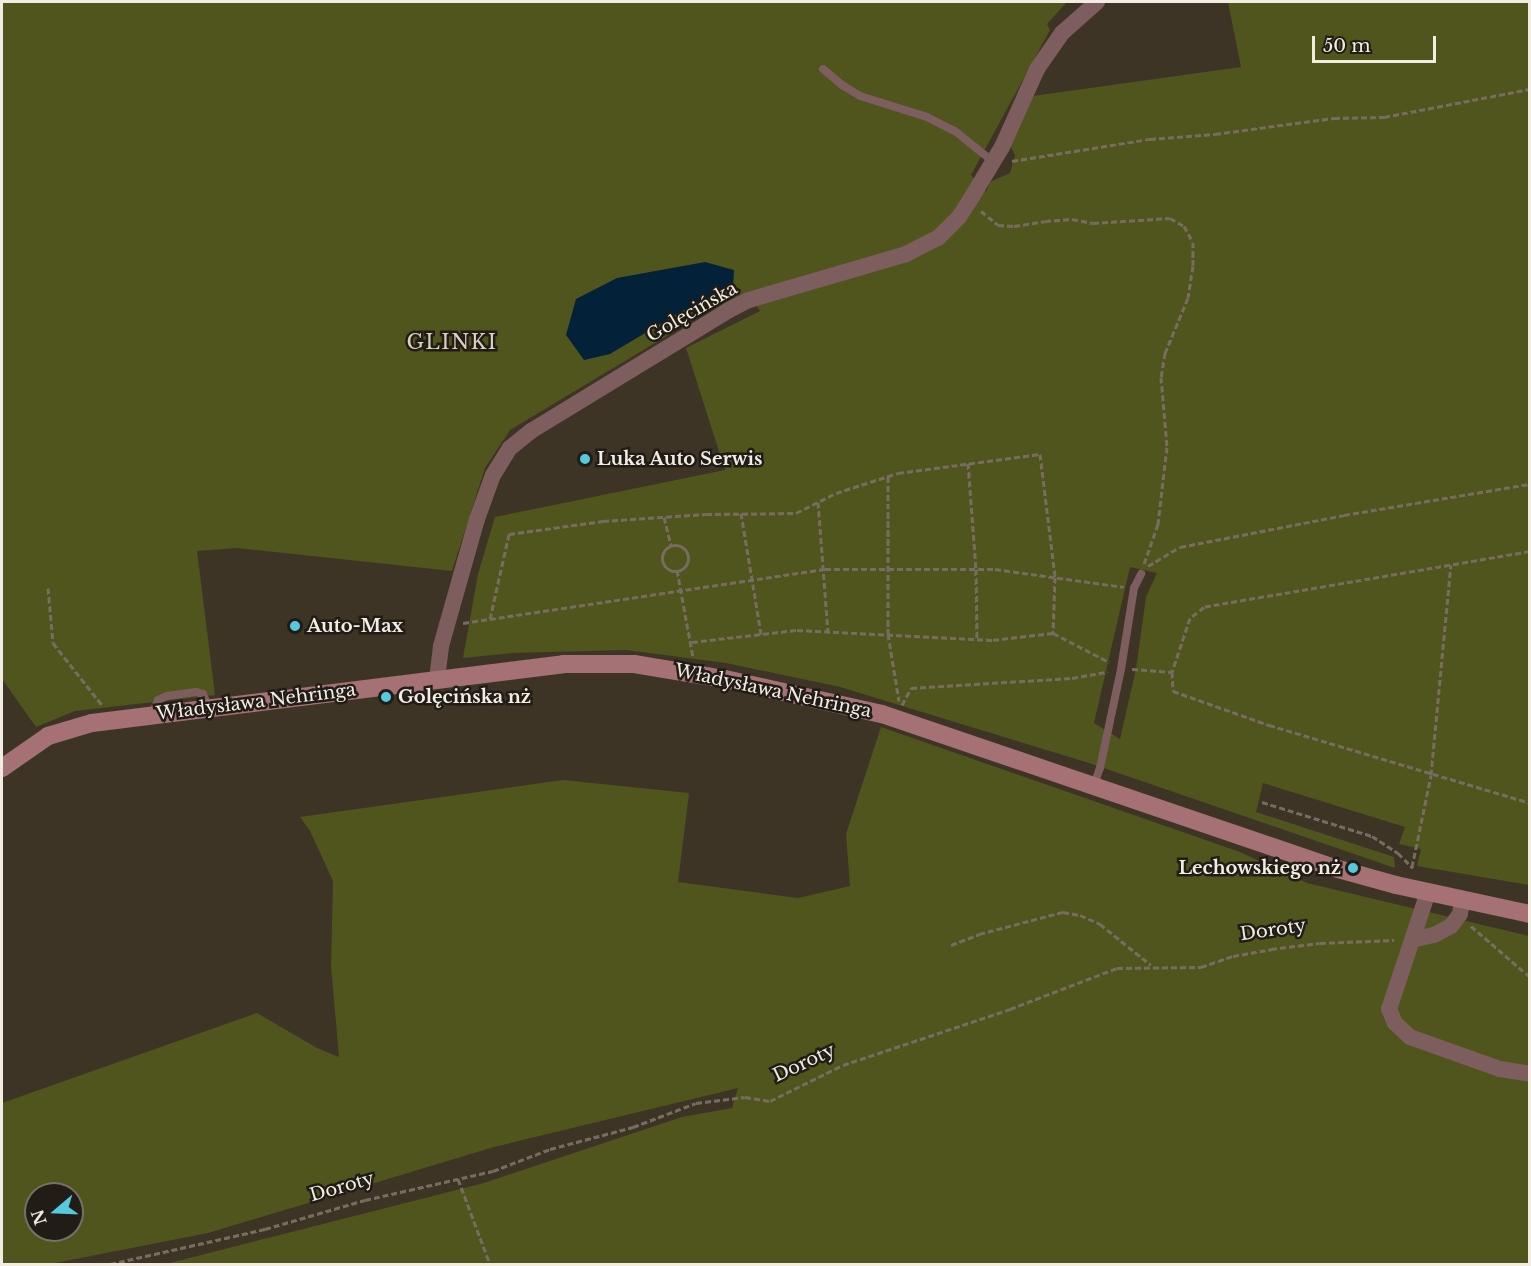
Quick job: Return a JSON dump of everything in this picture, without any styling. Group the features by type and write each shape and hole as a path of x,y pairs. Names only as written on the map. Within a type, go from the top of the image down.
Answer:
{"street":[{"name":"Golęcińska","path":"437,679 441,646 477,519 494,475 510,448 531,431 729,310 750,300 906,254 938,238 959,217 970,200 992,161 1037,69 1062,33 1097,2"},
{"name":"Władysława Nehringa","path":"2,768 48,736 67,729 104,721 572,663 619,663 663,668 823,700 888,716 1322,864 1428,892 1461,907 1530,914"},
{"path":"1428,892 1389,1009 1395,1023 1410,1036 1500,1069 1530,1074"},
{"path":"1413,939 1434,935 1451,926 1461,907"}],"lane":[{"path":"823,69 860,96 927,117 955,131 992,161"},
{"path":"1094,785 1100,768 1121,669 1134,588 1141,574"}],"path":[{"path":"992,161 1007,162 1150,139 1215,134 1334,118 1384,117 1530,89"},
{"path":"970,200 998,225 1014,226 1072,219 1093,223 1170,218 1184,226 1192,242 1193,266 1188,298 1165,353 1161,378 1167,447 1164,486 1158,524 1141,574"},
{"path":"490,618 509,534 603,521 741,513 796,513 836,493 888,476 1040,454 1055,577 1053,633"},
{"path":"968,463 976,569 977,639"},
{"path":"888,476 890,569 888,634 900,708 911,688 1072,678 1121,669"},
{"path":"1141,574 1158,559 1180,547 1344,515 1530,484"},
{"path":"818,502 825,569 828,631"},
{"path":"741,513 761,634"},
{"path":"664,517 671,545"},
{"path":"671,545 683,548 688,555 684,567 677,570 669,569 663,562 663,554 671,545"},
{"path":"1530,551 1204,607 1190,618 1172,672 1173,691 1269,725 1530,803"},
{"path":"1412,867 1431,775 1451,565"},
{"path":"448,625 825,569 976,569 1134,588"},
{"path":"677,570 692,642 693,662"},
{"path":"48,588 53,643 104,708 104,721"},
{"path":"692,642 796,630 977,639 1053,633 1121,669"},
{"path":"1136,669 1172,672"},
{"path":"1262,802 1372,836 1398,853 1421,877 1428,892"},
{"path":"1461,907 1530,977"},
{"path":"951,945 979,934 1063,912 1080,915 1100,924 1152,966"},
{"name":"Doroty","path":"110,1264 265,1229 365,1200 493,1171 550,1149 633,1127 696,1102 745,1097 770,1101 843,1065 1010,1009 1117,968 1201,967 1233,956 1271,949 1320,943 1413,939"},
{"path":"458,1179 490,1264"}],"green space":[{"path":"2,2 1067,2 1047,24 1050,30 971,175 986,192 990,182 1010,173 1015,155 1009,144 1033,96 1241,67 1228,2 1529,2 1529,885 1417,866 1421,849 1399,844 1405,827 1263,783 1256,812 1394,857 1395,868 1089,763 840,687 726,663 626,650 513,653 463,658 478,574 495,517 725,470 686,348 760,311 749,294 705,313 510,430 485,468 452,571 237,548 197,551 215,695 75,711 36,727 2,679","holes":["1130,567 1157,573 1146,597 1136,669 1120,739 1094,723"]},
{"path":"881,727 1240,852 1307,883 1529,936 1529,1264 166,1264 484,1183 682,1117 732,1108 738,1088 494,1147 208,1233 50,1264 2,1264 2,1103 257,1013 317,1048 339,1057 331,966 333,881 310,831 300,817 563,780 689,793 678,882 798,898 850,886 846,834"}],"water":[{"path":"705,262 734,270 733,288 682,311 610,354 584,360 566,335 576,299 617,278"}],"place":[{"name":"Luka Auto Serwis","path":"585,459"},
{"name":"Auto-Max","path":"295,626"},
{"name":"Golęcińska nż","path":"386,697"},
{"name":"Lechowskiego nż","path":"1353,868"}],"district":[{"name":"GLINKI","path":"452,342"}]}
